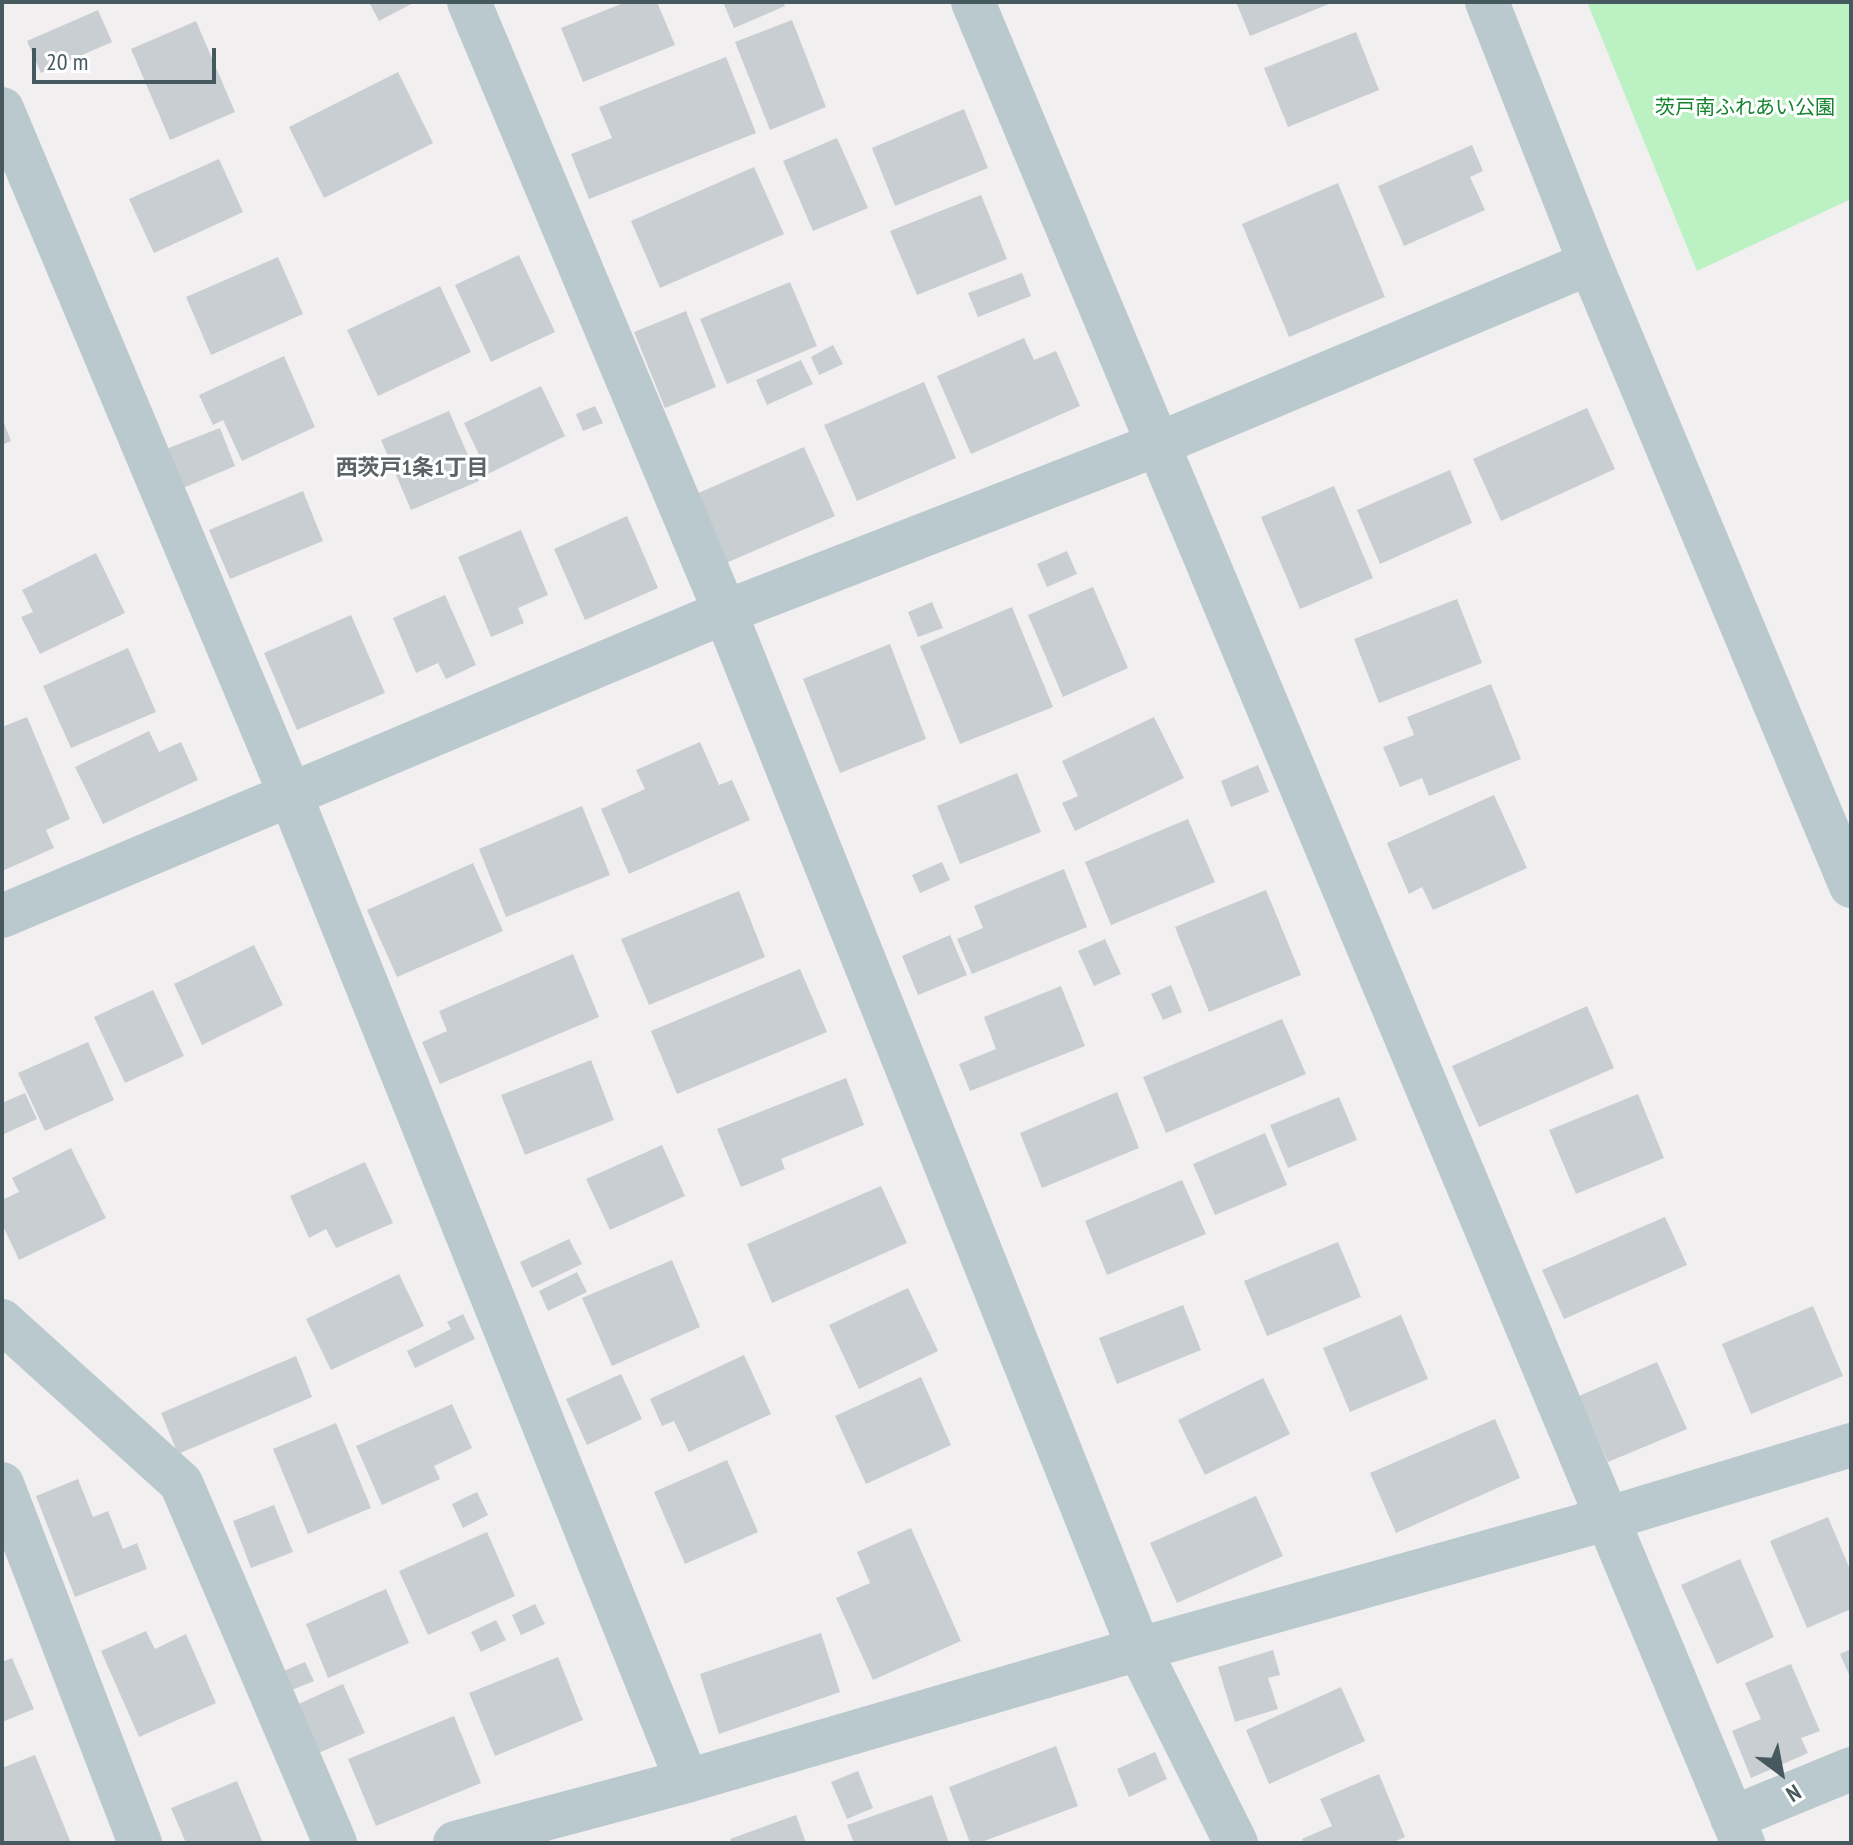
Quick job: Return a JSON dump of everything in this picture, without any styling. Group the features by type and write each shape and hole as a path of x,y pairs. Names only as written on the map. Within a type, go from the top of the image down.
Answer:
{"street":[{"path":"469,2 725,612 1139,1649 1236,1843"},
{"path":"973,2 1738,1830 1851,1769"},
{"path":"1487,2 1590,263 1851,886"},
{"path":"2,109 290,794 687,1781"},
{"path":"2,916 725,612 1156,445 1590,263"},
{"path":"2,1321 181,1483 335,1843"},
{"path":"455,1843 687,1781 1139,1649 1606,1519 1851,1445"},
{"path":"2,1484 140,1843"}],"green space":[{"name":"茨戸南ふれあい公園","path":"1587,2 1851,2 1851,199 1697,271"}],"building":[{"path":"369,2 415,2 379,21"},
{"path":"626,2 657,2 675,45 583,82 561,28"},
{"path":"723,2 783,2 785,6 734,28"},
{"path":"1236,2 1334,2 1250,36"},
{"path":"98,10 112,42 41,73 27,41"},
{"path":"792,20 826,107 770,130 735,42"},
{"path":"196,21 235,112 170,140 131,49"},
{"path":"1356,32 1379,90 1288,127 1264,68"},
{"path":"726,57 756,133 589,199 571,154 612,138 599,107"},
{"path":"398,72 433,143 324,198 289,127"},
{"path":"964,109 988,168 895,206 872,148"},
{"path":"837,138 868,208 813,231 783,161"},
{"path":"1472,145 1483,171 1470,177 1485,210 1404,246 1378,186"},
{"path":"219,159 243,212 154,253 129,199"},
{"path":"754,167 784,234 660,288 631,221"},
{"path":"1338,183 1385,297 1289,337 1242,224"},
{"path":"981,195 1007,259 917,295 890,231"},
{"path":"519,255 555,332 491,362 455,285"},
{"path":"278,257 303,314 211,355 186,297"},
{"path":"1022,273 1031,296 978,317 968,293"},
{"path":"790,282 817,346 727,384 700,319"},
{"path":"440,286 471,352 378,396 347,330"},
{"path":"686,311 716,387 665,408 634,332"},
{"path":"1024,338 1034,360 1056,351 1080,406 971,454 937,376"},
{"path":"833,345 843,364 819,375 811,357"},
{"path":"284,356 315,427 242,461 223,420 213,425 199,395"},
{"path":"801,360 813,384 767,405 756,380"},
{"path":"924,382 956,458 857,501 824,425"},
{"path":"541,386 565,436 488,474 464,423"},
{"path":"595,406 603,423 583,431 576,414"},
{"path":"1587,408 1615,469 1501,521 1473,459"},
{"path":"449,411 479,481 411,510 381,440"},
{"path":"2,418 11,441 2,445"},
{"path":"220,428 235,466 183,488 166,449"},
{"path":"804,447 835,516 726,563 696,494"},
{"path":"1450,470 1472,523 1380,564 1357,510"},
{"path":"1334,486 1373,578 1300,609 1261,517"},
{"path":"303,491 323,541 230,579 209,530"},
{"path":"627,516 658,588 585,620 554,549"},
{"path":"521,530 548,595 518,608 524,623 491,637 458,557"},
{"path":"1067,551 1077,574 1047,587 1037,564"},
{"path":"96,553 125,613 40,654 21,617 33,612 22,590"},
{"path":"1093,587 1128,668 1063,697 1028,615"},
{"path":"445,595 476,665 446,679 438,663 416,673 393,618"},
{"path":"1457,599 1482,663 1379,703 1354,639"},
{"path":"932,602 943,628 918,637 908,612"},
{"path":"1012,607 1053,707 960,744 920,646"},
{"path":"351,615 385,693 297,730 264,653"},
{"path":"890,644 926,739 840,773 803,679"},
{"path":"128,648 156,712 71,748 43,686"},
{"path":"1491,684 1521,759 1429,796 1422,778 1400,787 1383,747 1414,735 1407,717"},
{"path":"27,717 70,819 46,830 54,848 2,871 2,727"},
{"path":"1154,717 1184,778 1075,831 1062,803 1078,796 1062,761"},
{"path":"149,731 159,752 181,742 198,780 103,824 75,767"},
{"path":"700,742 719,785 732,780 750,820 629,874 601,809 645,789 636,770"},
{"path":"1258,765 1269,792 1231,807 1221,781"},
{"path":"1017,773 1041,832 960,864 937,806"},
{"path":"1494,795 1527,868 1433,910 1422,887 1409,894 1387,843"},
{"path":"582,806 610,875 506,917 479,849"},
{"path":"1188,819 1215,882 1111,925 1085,862"},
{"path":"942,862 950,880 920,893 912,875"},
{"path":"473,863 503,931 397,977 367,910"},
{"path":"1064,869 1087,927 972,974 957,939 983,928 974,906"},
{"path":"1266,890 1301,975 1209,1012 1175,927"},
{"path":"739,891 765,957 649,1005 621,939"},
{"path":"950,935 967,975 918,995 902,956"},
{"path":"1105,939 1121,974 1094,986 1078,951"},
{"path":"254,945 283,1005 202,1045 174,984"},
{"path":"573,954 599,1017 440,1084 422,1042 447,1031 439,1011"},
{"path":"800,969 827,1032 677,1094 651,1031"},
{"path":"1171,985 1182,1012 1163,1020 1151,994"},
{"path":"1061,986 1085,1046 970,1091 959,1064 996,1049 984,1017"},
{"path":"153,990 184,1056 125,1083 94,1017"},
{"path":"1587,1006 1614,1068 1479,1127 1452,1066"},
{"path":"1282,1019 1306,1074 1166,1133 1143,1077"},
{"path":"88,1042 114,1100 45,1131 18,1073"},
{"path":"591,1060 614,1120 525,1155 501,1095"},
{"path":"846,1078 864,1125 781,1159 785,1169 741,1187 717,1129"},
{"path":"1117,1092 1139,1148 1042,1188 1020,1133"},
{"path":"25,1093 37,1119 2,1135 2,1103"},
{"path":"1638,1094 1664,1158 1576,1194 1549,1130"},
{"path":"1339,1097 1357,1140 1288,1168 1270,1125"},
{"path":"1265,1133 1287,1185 1215,1215 1193,1164"},
{"path":"662,1145 685,1196 610,1230 586,1179"},
{"path":"71,1148 106,1218 19,1260 2,1224 2,1200 19,1192 12,1178"},
{"path":"365,1162 393,1223 336,1248 326,1229 309,1238 290,1196"},
{"path":"1182,1180 1206,1234 1107,1275 1085,1221"},
{"path":"881,1186 907,1243 772,1303 747,1244"},
{"path":"1665,1217 1687,1265 1564,1319 1542,1270"},
{"path":"569,1239 582,1264 532,1288 520,1262"},
{"path":"1338,1242 1361,1297 1267,1336 1244,1281"},
{"path":"672,1260 700,1327 612,1366 582,1298"},
{"path":"577,1272 587,1292 548,1311 539,1291"},
{"path":"399,1274 424,1326 331,1370 306,1319"},
{"path":"908,1288 938,1351 859,1389 829,1325"},
{"path":"1183,1305 1201,1350 1117,1384 1099,1338"},
{"path":"1813,1306 1843,1376 1751,1414 1722,1344"},
{"path":"463,1314 475,1339 415,1368 407,1351 451,1329 447,1322"},
{"path":"1401,1315 1428,1379 1350,1412 1323,1348"},
{"path":"744,1355 771,1414 689,1452 674,1421 662,1426 650,1399"},
{"path":"296,1356 312,1397 178,1454 161,1413"},
{"path":"1657,1362 1687,1429 1608,1462 1579,1396"},
{"path":"621,1374 642,1419 587,1445 566,1399"},
{"path":"921,1377 951,1445 866,1484 835,1416"},
{"path":"1263,1378 1290,1434 1205,1475 1178,1420"},
{"path":"452,1404 472,1448 434,1466 440,1479 382,1505 356,1446"},
{"path":"1495,1419 1520,1478 1396,1533 1370,1473"},
{"path":"336,1423 371,1508 308,1534 273,1449"},
{"path":"727,1460 758,1532 685,1564 654,1492"},
{"path":"78,1479 93,1517 108,1511 123,1549 137,1543 147,1569 75,1597 36,1496"},
{"path":"477,1492 488,1515 463,1528 452,1504"},
{"path":"1256,1496 1283,1556 1177,1603 1150,1543"},
{"path":"274,1505 293,1552 251,1568 233,1521"},
{"path":"1828,1517 1851,1572 1851,1609 1807,1628 1770,1541"},
{"path":"911,1528 961,1641 873,1680 836,1598 870,1583 857,1552"},
{"path":"487,1532 515,1596 428,1635 399,1571"},
{"path":"1740,1559 1774,1637 1717,1664 1681,1585"},
{"path":"386,1589 409,1643 328,1678 306,1624"},
{"path":"535,1604 545,1624 521,1635 512,1615"},
{"path":"496,1620 506,1640 481,1652 471,1632"},
{"path":"146,1631 155,1649 186,1634 216,1703 139,1737 101,1651"},
{"path":"821,1633 840,1692 719,1734 700,1674"},
{"path":"1851,1649 1851,1679 1840,1654"},
{"path":"1273,1650 1280,1675 1268,1678 1278,1709 1235,1722 1218,1667"},
{"path":"558,1657 583,1720 495,1756 469,1693"},
{"path":"12,1658 34,1709 2,1722 2,1662"},
{"path":"305,1662 314,1681 289,1691 281,1672"},
{"path":"1791,1664 1820,1731 1801,1738 1808,1753 1751,1778 1732,1731 1761,1719 1745,1683"},
{"path":"343,1684 365,1733 316,1754 294,1706"},
{"path":"1341,1687 1365,1741 1269,1784 1246,1730"},
{"path":"454,1716 481,1783 376,1826 348,1759"},
{"path":"1056,1746 1078,1806 979,1843 970,1843 949,1787"},
{"path":"1155,1752 1167,1779 1129,1797 1117,1769"},
{"path":"35,1755 71,1843 2,1843 2,1768"},
{"path":"858,1771 873,1808 847,1819 831,1782"},
{"path":"1379,1774 1405,1837 1391,1843 1304,1843 1302,1839 1332,1826 1320,1799"},
{"path":"237,1781 263,1843 186,1843 171,1808"},
{"path":"932,1795 949,1843 854,1843 847,1825"},
{"path":"796,1815 806,1843 731,1843 730,1839"}],"district":[{"name":"西茨戸1条1丁目","path":"412,469"}]}
